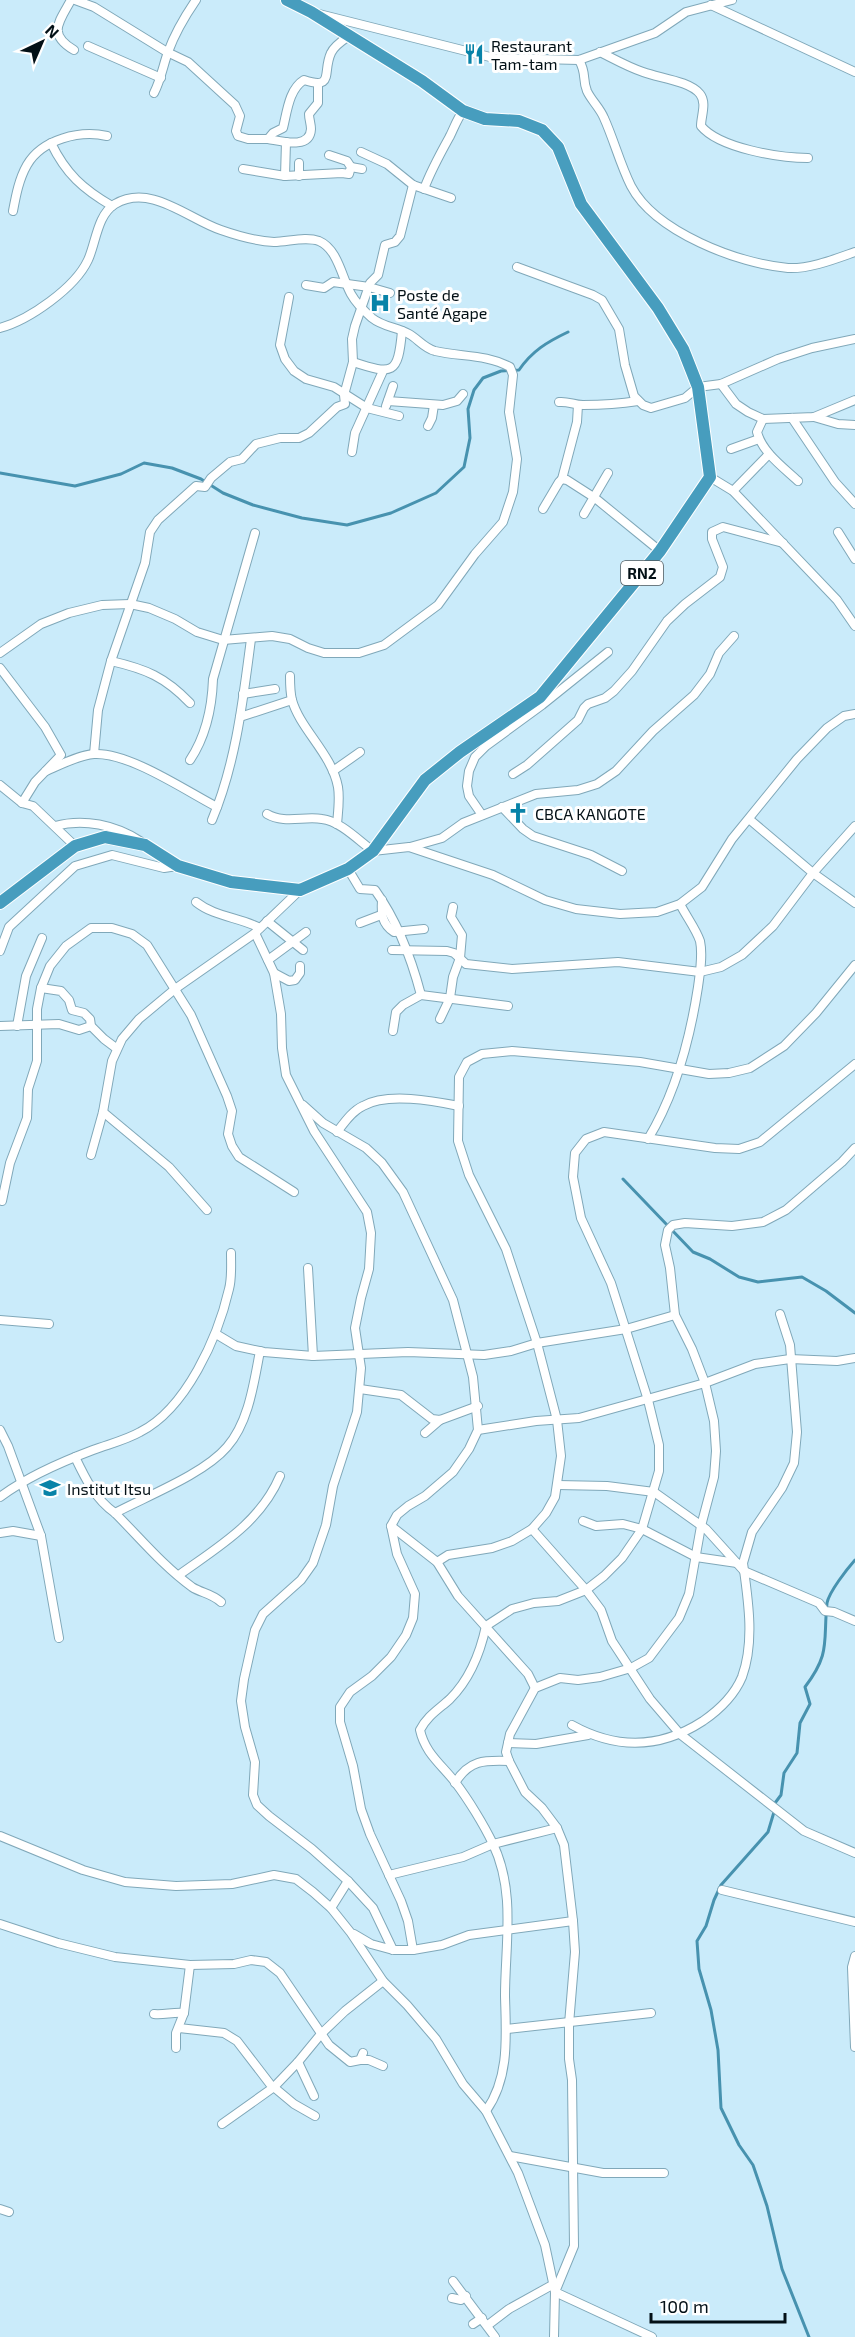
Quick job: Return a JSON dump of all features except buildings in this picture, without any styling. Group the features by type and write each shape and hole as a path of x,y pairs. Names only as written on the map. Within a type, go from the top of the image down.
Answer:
{"highway":[{"path":"287,0 311,12 422,81 463,111 485,119 519,121 530,125 542,130 558,147 581,204 658,308 683,349 698,387 710,477"},
{"name":"RN2","path":"300,890 348,868 373,851 425,780 460,752 540,697 660,551 710,477"},
{"path":"0,903 75,846 105,837 145,845 178,866 231,882 300,890"}],"street":[{"path":"71,0 57,25 57,33 66,45 74,50"},
{"path":"75,0 94,7 188,62 235,105 240,116 236,131 238,136 286,142 302,142 308,139 311,130 309,114 318,103 318,84"},
{"path":"154,93 168,52 181,24 196,0"},
{"path":"311,12 494,58 579,60 655,33 686,12 732,0"},
{"path":"711,4 855,72"},
{"path":"268,140 276,131 283,128 289,105 301,82 304,80 318,84 326,79 330,53 349,36"},
{"path":"87,46 161,78"},
{"path":"600,52 639,71 689,85 700,94 704,102 701,126 707,134 721,142 785,158 808,158"},
{"path":"579,60 585,71 587,91 603,115 631,186 648,209 667,224 702,243 747,260 790,268 825,262 855,252"},
{"path":"424,189 454,124 463,111"},
{"path":"13,211 19,182 28,163 51,143 70,137 97,134 107,136"},
{"path":"285,176 286,142"},
{"path":"51,143 70,175 91,193 112,206"},
{"path":"361,152 387,165 413,185 451,198"},
{"path":"329,155 343,159 351,167 362,170"},
{"path":"299,163 299,176"},
{"path":"243,169 299,176 342,173 347,175 351,167"},
{"path":"94,754 98,710 111,661 145,563 150,532 158,520 196,486 205,487 211,478 230,462 242,459 256,444 280,438 299,438 309,433 337,407 345,404 344,395 353,362 352,339 360,307 369,287 378,275 385,245 395,242 400,236 413,185"},
{"path":"0,328 32,313 71,284 87,263 97,232 112,206 122,201 159,200 220,230 256,240 276,242 307,239 318,241 327,246 360,307 374,319 388,327 402,331 434,351 490,358 512,371 509,412 517,459 513,492 503,522 475,554 438,604 384,645 359,653 324,653 290,639 272,636 223,640 197,632 149,608 130,604 102,605 41,624 0,653"},
{"path":"517,267 602,300 620,329 625,365 638,401"},
{"path":"306,285 321,289 333,282 347,283 390,293"},
{"path":"289,297 280,345 285,359 294,370 306,379 328,384 367,408 399,416"},
{"path":"353,362 383,372 392,369 396,362 402,331"},
{"path":"559,402 571,401 578,405 613,405 638,401 651,408 685,398 698,387 721,384 778,359 812,348 855,339"},
{"path":"352,452 355,433 383,372"},
{"path":"721,384 736,404 763,419 814,417 838,424 855,425"},
{"path":"383,412 393,386"},
{"path":"388,401 443,405 457,400 463,394"},
{"path":"814,417 855,400"},
{"path":"428,426 434,405"},
{"path":"543,509 562,479 577,423 578,405"},
{"path":"792,418 835,482 855,504"},
{"path":"763,419 757,432 759,439 769,454 798,481"},
{"path":"731,449 759,439"},
{"path":"733,491 769,454"},
{"path":"584,514 608,473"},
{"path":"710,477 733,491 837,600 855,626"},
{"path":"562,479 595,498 660,551"},
{"path":"513,774 527,765 578,720 584,708 614,691 632,671 667,621 720,577 723,567 712,539 712,532 723,527 783,543"},
{"path":"838,532 855,560"},
{"path":"190,760 205,731 213,694 213,679 255,533"},
{"path":"267,814 275,819 324,819 337,824 373,851 410,847 442,838 463,823 536,794 578,790 597,784 616,771 653,731 694,695 710,674 719,653 734,636"},
{"path":"212,820 218,807 240,717 251,639"},
{"path":"482,815 469,796 467,786 476,757 486,746 543,705 608,652"},
{"path":"111,661 143,668 164,678 190,703"},
{"path":"0,668 45,727 61,755 35,782 22,803"},
{"path":"290,676 292,700 303,724 313,735 333,771 338,786 337,824"},
{"path":"243,694 275,689"},
{"path":"240,717 292,700"},
{"path":"410,847 493,875 545,900 576,909 620,914 657,912 680,904 702,887 732,839 797,759 827,728 844,716 855,714"},
{"path":"333,771 360,752"},
{"path":"46,771 94,754 119,757 218,807"},
{"path":"0,785 22,803 33,806 75,846"},
{"path":"502,807 533,836 591,855 622,871"},
{"path":"749,819 813,873 855,903"},
{"path":"55,826 72,822 91,823 129,834 145,845"},
{"path":"392,950 447,951 466,964 512,969 618,962 700,972 721,967 742,955 773,926 813,873 855,826"},
{"path":"0,951 9,927 75,866 112,855 164,868 178,866"},
{"path":"348,868 360,889 375,890 382,900 407,951 421,995"},
{"path":"91,1155 103,1112 116,1048 139,1019 175,989 257,930 300,890"},
{"path":"382,900 381,915 390,930 399,932 424,929"},
{"path":"196,902 205,909 257,930 274,973 281,1014 286,1075 314,1131 367,1212 371,1233 369,1269 355,1328 360,1389 357,1412 333,1486 326,1525 313,1563 301,1580 263,1614 255,1630 241,1701 245,1727 255,1762 253,1795 257,1805 348,1881 373,1908 393,1950"},
{"path":"648,1139 680,1069 700,972 699,939 680,904"},
{"path":"440,1019 450,998 453,977 460,958 462,935 451,917 453,907"},
{"path":"360,923 381,915"},
{"path":"267,921 303,950"},
{"path":"2,1201 10,1163 27,1118 28,1089 37,1060 37,1009 41,988 50,966 66,946 91,928 112,928 132,934 147,945 191,1015 227,1096 232,1111 228,1134 232,1146 240,1157 294,1192"},
{"path":"268,960 306,932"},
{"path":"17,1026 26,976 42,938"},
{"path":"437,1562 448,1555 492,1548 512,1541 532,1529 546,1513 555,1497 561,1455 557,1420 537,1343 506,1249 469,1175 458,1142 459,1077 467,1062 482,1054 512,1051 640,1062 708,1074 729,1073 750,1068 784,1046 816,1013 855,965"},
{"path":"274,973 289,981 295,980 300,973 300,966"},
{"path":"41,988 61,991 69,1000 72,1010 84,1013 90,1019 91,1026 116,1048"},
{"path":"393,1031 396,1012 403,1005 421,995 508,1006"},
{"path":"0,1026 59,1024 79,1030 91,1026"},
{"path":"486,2111 494,2100 502,2078 507,2029 505,1996 509,1930 505,1877 493,1844 455,1783 432,1757 423,1742 420,1730 426,1720 451,1697 469,1674 480,1654 486,1626 512,1609 534,1603 558,1601 586,1590 622,1558 642,1529 659,1471 659,1445 648,1400 611,1283 581,1218 573,1177 575,1153 586,1139 604,1132 715,1148 739,1149 760,1142 855,1064"},
{"path":"337,1132 362,1106 372,1102 435,1100 459,1106"},
{"path":"298,1101 337,1132 366,1148 382,1163 403,1192 453,1300 473,1377 477,1406 478,1430 470,1449 453,1472 425,1496 397,1515 391,1527 397,1554 415,1594 413,1618 406,1635 392,1656 372,1676 350,1692 340,1707 340,1722 353,1766 361,1809 408,1921 413,1950"},
{"path":"103,1112 169,1167 196,1194 207,1210"},
{"path":"473,2324 485,2322 554,2288 574,2246 569,2024 575,1952 564,1845 556,1828 542,1808 525,1791 509,1761 506,1752 510,1734 535,1688 560,1678 578,1680 600,1677 631,1668 649,1658 679,1618 689,1594 714,1477 716,1451 714,1421 705,1383 675,1315 665,1245 670,1228 685,1223 732,1226 764,1222 786,1210 843,1162 855,1148"},
{"path":"0,1497 21,1482 75,1457 141,1432 159,1420 178,1402 216,1334 230,1287 231,1253"},
{"path":"308,1268 313,1356"},
{"path":"572,1725 589,1734 624,1742 641,1743 665,1740 680,1734 718,1710 735,1691 742,1676 750,1637 742,1563 752,1532 782,1488 794,1463 797,1432 790,1345 780,1314"},
{"path":"216,1334 236,1346 260,1351 313,1356 408,1352 484,1355 511,1351 537,1343 626,1329 675,1315"},
{"path":"0,1320 49,1324"},
{"path":"115,1513 189,1475 226,1448 241,1422 253,1388 260,1351"},
{"path":"478,1430 536,1421 579,1418 705,1383 755,1364 790,1359 855,1358"},
{"path":"360,1389 401,1395 432,1419 440,1420"},
{"path":"425,1433 440,1420 477,1406"},
{"path":"0,1430 8,1446 40,1536 58,1638"},
{"path":"75,1457 90,1487 106,1507 115,1513 165,1565 196,1590 204,1591 220,1602"},
{"path":"179,1575 228,1540 257,1515 280,1476"},
{"path":"558,1485 607,1486 654,1492 702,1526 730,1553 744,1571 819,1603 830,1611 855,1622"},
{"path":"584,1521 596,1526 623,1524 642,1529 696,1557 737,1563"},
{"path":"391,1527 437,1562 458,1596 528,1674 535,1688"},
{"path":"532,1529 601,1610 612,1641 650,1699 680,1734 804,1831 855,1852"},
{"path":"0,1533 13,1531 40,1536"},
{"path":"508,1743 536,1744 589,1734"},
{"path":"455,1783 463,1770 472,1764 493,1760 509,1761"},
{"path":"388,1875 464,1857 493,1844 556,1828"},
{"path":"0,1836 83,1870 125,1882 176,1886 232,1884 274,1875 296,1879 331,1908 351,1933 382,1981 407,2005 436,2039 463,2084 486,2111 510,2156 545,2246 554,2288 554,2337"},
{"path":"331,1908 348,1881"},
{"path":"722,1890 855,1922"},
{"path":"351,1933 371,1944 393,1950 413,1950 442,1945 468,1935 573,1921"},
{"path":"0,1924 58,1943 115,1957 190,1965 234,1964 251,1960 266,1962 280,1973 329,2045 342,2057 350,2062 361,2057 384,2066"},
{"path":"855,1956 852,1967 855,2047"},
{"path":"176,2048 175,2041 184,2013 190,1965"},
{"path":"222,2124 274,2086 321,2034 382,1981"},
{"path":"154,2014 168,2011 184,2013"},
{"path":"507,2029 569,2024 651,2013"},
{"path":"178,2028 224,2033 237,2041 274,2086 294,2104 315,2116"},
{"path":"298,2062 314,2096"},
{"path":"510,2156 574,2169 619,2174 664,2173"},
{"path":"453,2281 495,2337"},
{"path":"554,2288 652,2337"},
{"path":"452,2298 461,2300 466,2296"}],"waterway":[{"path":"0,473 75,486 121,474 144,463 172,468 201,479 223,493 253,505 302,518 347,525 391,513 436,493 464,467 470,438 468,409 474,390 483,378 501,371 519,370 540,348 568,332"},
{"path":"623,1179 693,1252 710,1259 739,1277 758,1282 802,1277 826,1291 855,1313"},
{"path":"775,1803 781,1795 784,1773 797,1753 800,1723 810,1704 805,1687 822,1656 828,1598 855,1560"},
{"path":"774,1812 768,1832 721,1885 706,1926 697,1941 699,1969 711,2010 718,2050 721,2108 739,2145 753,2165 767,2206 782,2269 809,2337"}],"place":[{"name":"Restaurant Tam-tam","path":"474,54"},
{"name":"Poste de Santé Agape","path":"380,303"},
{"name":"CBCA KANGOTE","path":"518,813"},
{"name":"Institut Itsu","path":"50,1488"}]}
